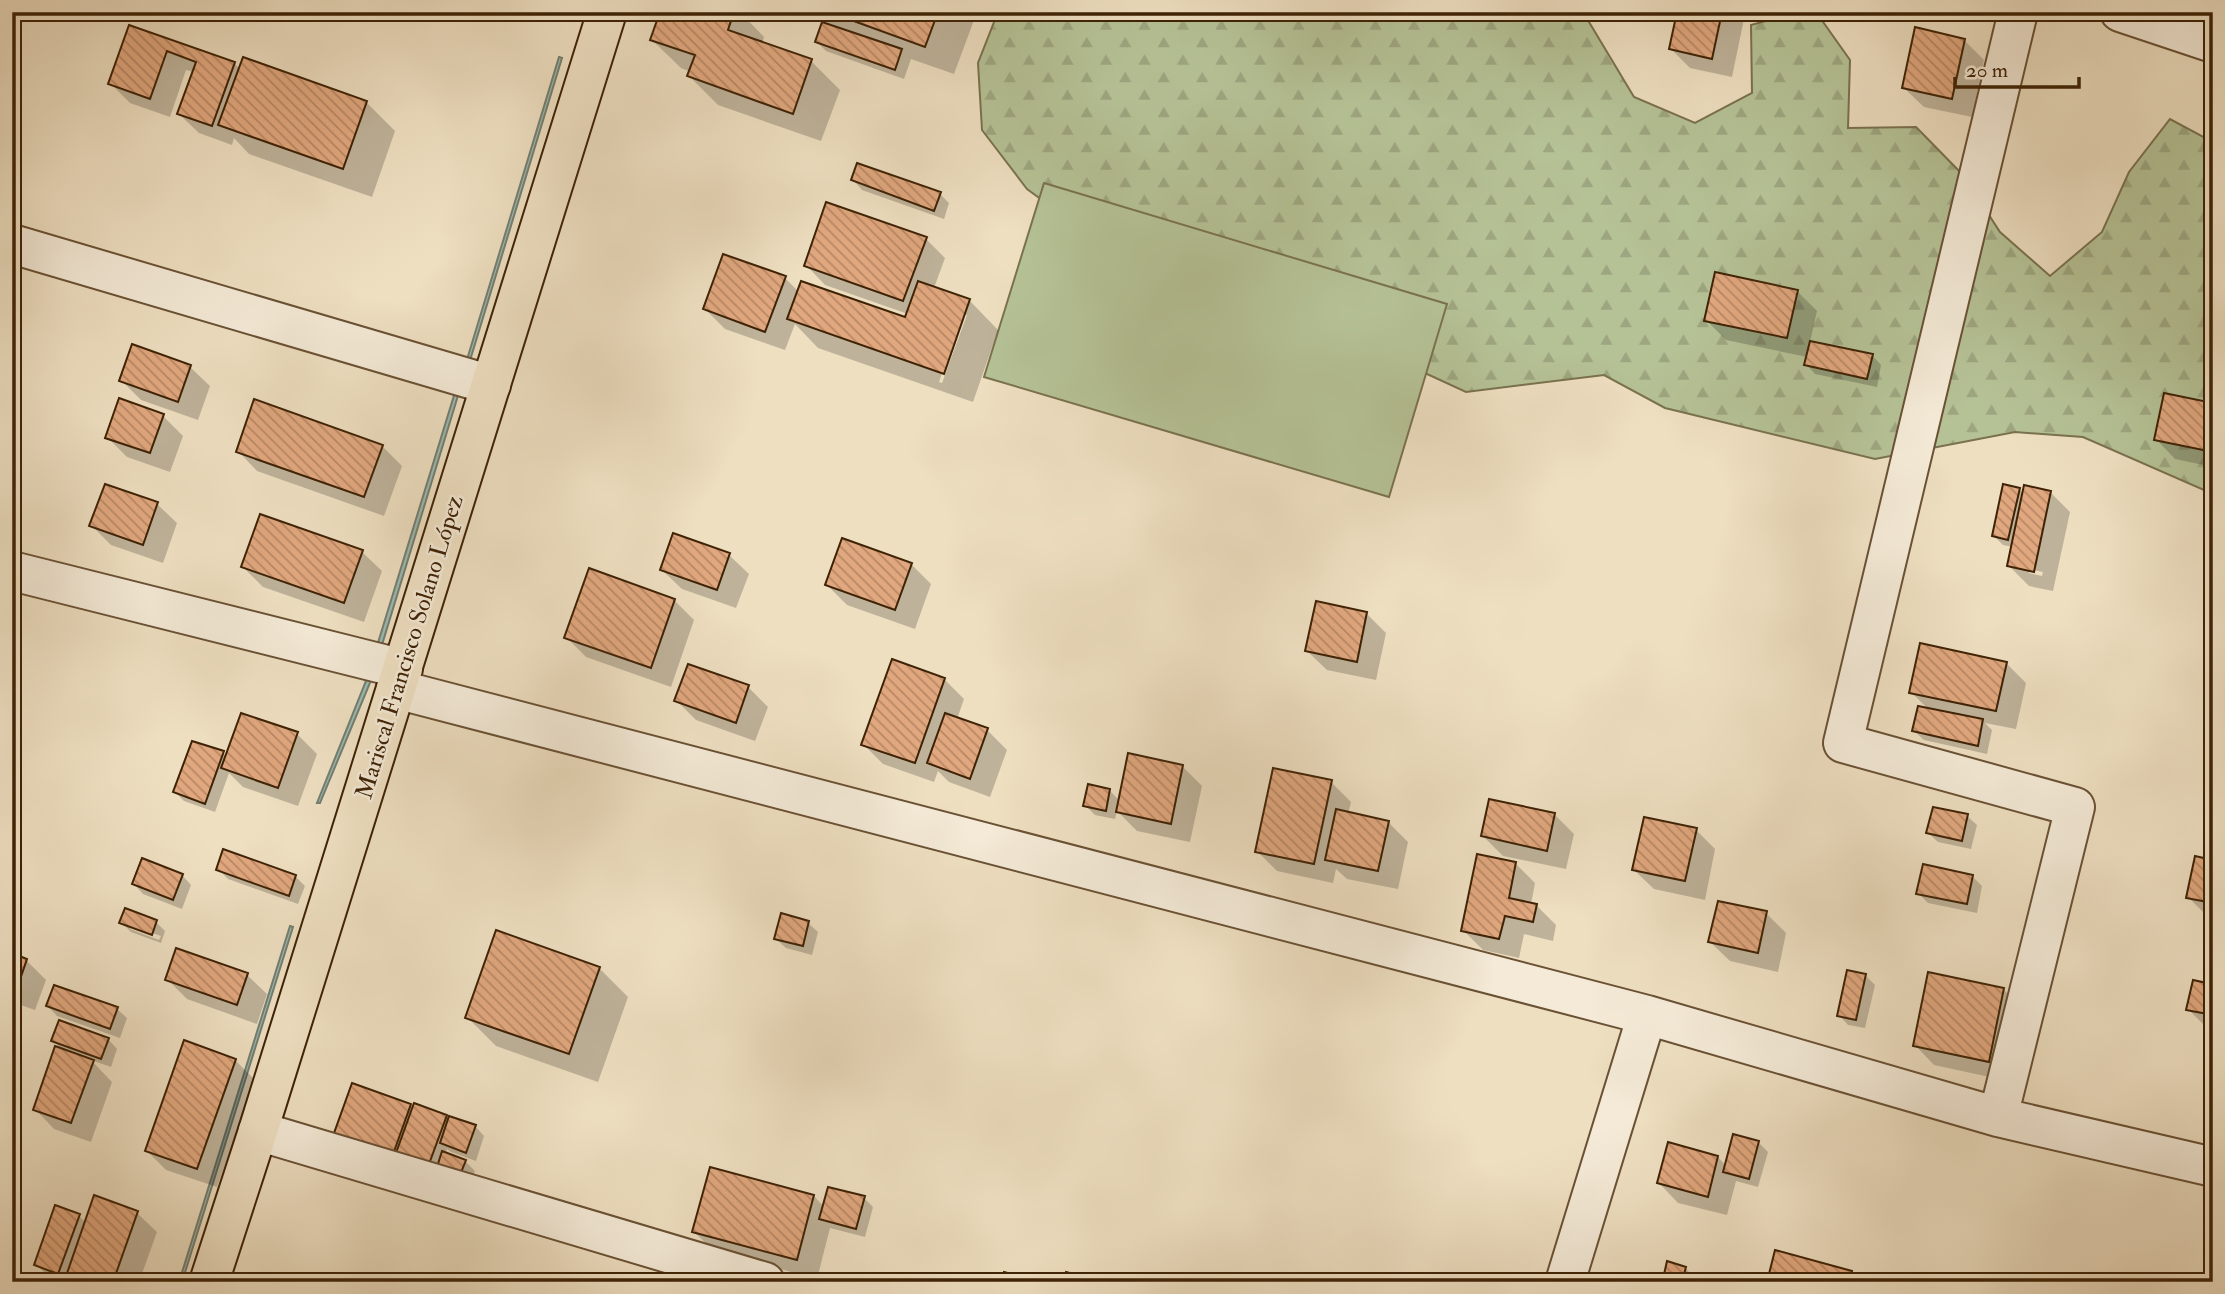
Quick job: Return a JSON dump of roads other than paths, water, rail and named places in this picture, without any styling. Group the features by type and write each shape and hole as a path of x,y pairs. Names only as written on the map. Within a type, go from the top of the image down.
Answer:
{"main road":[{"name":"Mariscal Francisco Solano López","path":"209,1282 607,12"}],"street":[{"path":"1998,1117 2075,807 1843,743 2018,12"},
{"path":"2120,12 2201,31"},
{"path":"12,244 491,386"},
{"path":"12,571 400,679 1647,1015 1998,1117 2213,1167"},
{"path":"1564,1282 1647,1015"},
{"path":"258,1132 765,1282"}],"water":[{"path":"559,57 562,58 468,367 465,366"},
{"path":"456,389 460,389 381,648 377,646"},
{"path":"368,676 372,678 320,803 317,803"},
{"path":"290,926 293,927 182,1282 179,1282"}]}
